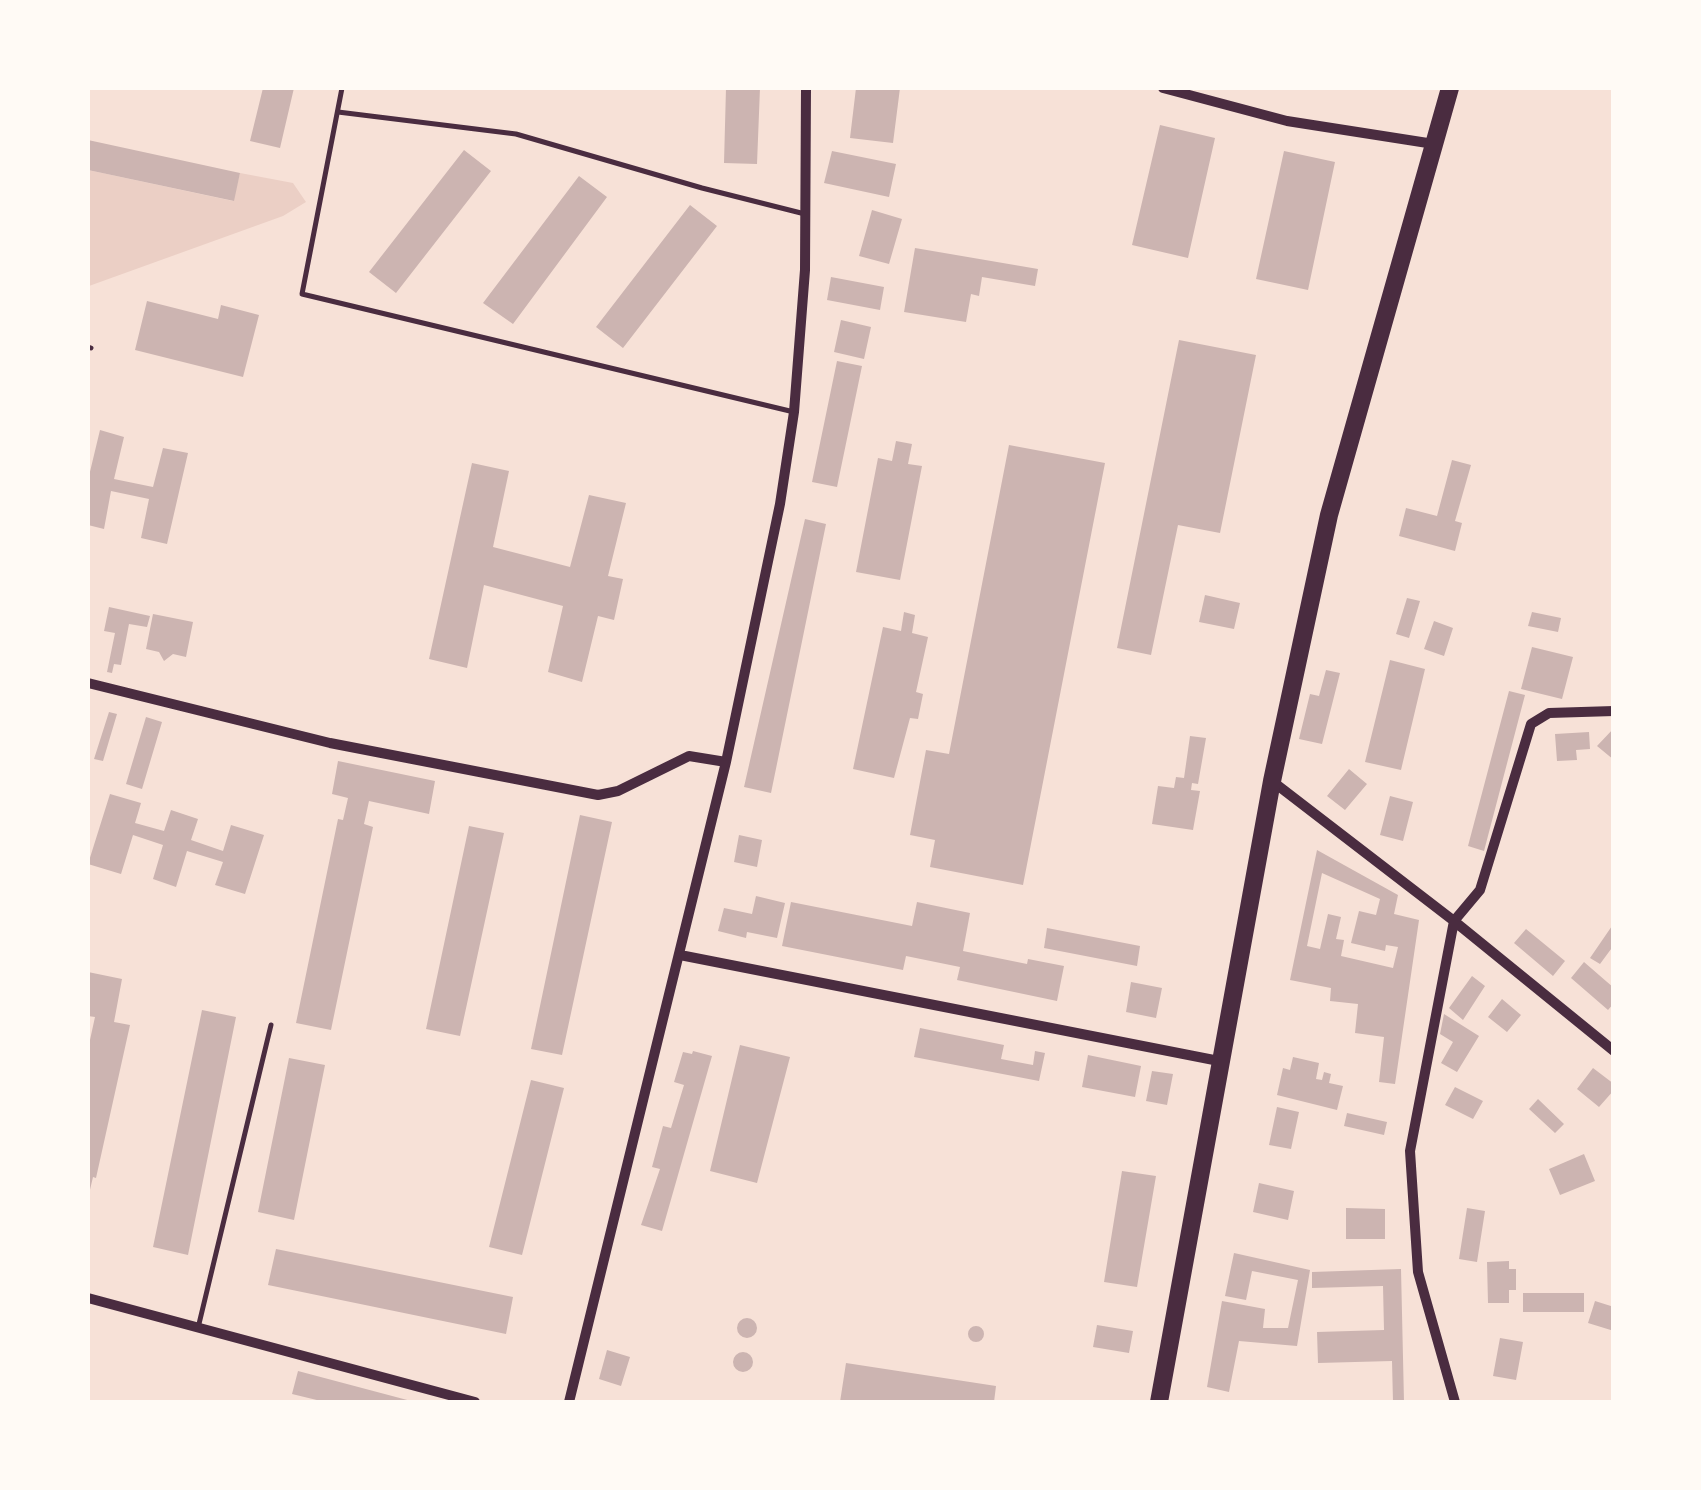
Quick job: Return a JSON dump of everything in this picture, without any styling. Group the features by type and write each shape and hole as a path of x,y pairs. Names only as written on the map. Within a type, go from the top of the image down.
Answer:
{"highway":[{"path":"1159,1402 1272,780 1329,515 1450,88"}],"street":[{"path":"569,1402 726,762 780,504 794,412 808,214 806,88"},
{"path":"1163,88 1287,121 1434,144"},
{"path":"88,682 330,743 598,795 618,791 689,756 726,762"},
{"path":"1454,1402 1418,1272 1410,1151 1454,921 1480,890 1530,724 1549,713 1614,711"},
{"path":"1272,780 1614,1051"},
{"path":"680,955 1220,1061"},
{"path":"88,1298 475,1402"}],"lane":[{"path":"342,88 302,294 794,412"},
{"path":"337,112 516,134 808,214"},
{"path":"198,1328 271,1024"}],"shaded area":[{"path":"88,170 233,201 240,173 293,183 306,202 283,216 89,286"}],"building":[{"path":"263,88 294,88 280,148 250,141"},
{"path":"726,88 760,88 757,164 724,163"},
{"path":"856,88 900,88 893,143 850,138"},
{"path":"1160,125 1215,138 1188,258 1132,245"},
{"path":"88,140 240,173 234,201 88,170"},
{"path":"464,150 491,171 396,293 369,272"},
{"path":"832,151 896,164 889,197 824,183"},
{"path":"1284,151 1335,162 1308,290 1256,279"},
{"path":"579,176 607,197 513,324 483,303"},
{"path":"690,205 717,226 623,348 596,327"},
{"path":"872,210 902,219 889,264 859,256"},
{"path":"915,248 1038,269 1035,286 982,277 979,296 971,294 966,322 904,312"},
{"path":"831,277 884,287 880,310 827,300"},
{"path":"147,301 218,319 221,305 259,315 243,377 135,350"},
{"path":"841,320 871,327 864,359 834,352"},
{"path":"1179,340 1256,355 1220,533 1178,525 1151,655 1117,648"},
{"path":"837,361 862,366 837,487 812,482"},
{"path":"100,430 124,437 114,479 153,487 163,448 188,453 167,544 141,538 149,499 111,491 104,529 88,525 88,480"},
{"path":"896,441 912,444 908,464 922,466 900,580 856,572 878,458 892,461"},
{"path":"1009,445 1105,463 1023,885 930,867 935,840 910,835 926,750 949,754"},
{"path":"1452,460 1471,465 1455,521 1462,523 1455,551 1399,536 1406,508 1437,516"},
{"path":"472,463 509,471 493,547 570,567 589,495 626,503 608,576 623,579 614,620 598,616 582,682 548,672 563,606 484,585 467,668 429,659"},
{"path":"805,519 826,524 771,793 744,787"},
{"path":"1205,595 1240,603 1234,629 1199,622"},
{"path":"1407,598 1420,601 1409,638 1396,634"},
{"path":"109,607 150,616 147,627 129,624 121,665 114,664 112,673 107,672 115,633 104,631"},
{"path":"904,612 915,615 912,633 928,637 916,692 923,694 918,719 910,718 894,778 853,769 883,627 901,631"},
{"path":"1532,612 1561,618 1558,632 1528,626"},
{"path":"153,614 193,622 186,657 173,654 164,661 159,652 146,649"},
{"path":"1434,621 1453,628 1444,656 1424,649"},
{"path":"1532,647 1573,657 1562,699 1521,689"},
{"path":"1390,660 1425,669 1401,770 1365,762"},
{"path":"1326,670 1340,673 1322,744 1299,739 1310,694 1319,696"},
{"path":"1509,691 1525,695 1484,851 1468,846"},
{"path":"109,712 117,714 103,761 94,759"},
{"path":"146,717 162,722 142,789 126,784"},
{"path":"1614,728 1614,760 1597,746"},
{"path":"1589,732 1590,749 1576,750 1577,760 1557,761 1555,734"},
{"path":"1190,736 1206,738 1198,784 1192,783 1191,790 1200,791 1193,830 1152,824 1158,786 1174,788 1176,777 1184,778"},
{"path":"338,761 435,781 429,814 369,801 364,824 373,827 331,1030 296,1023 338,819 343,820 348,798 332,794"},
{"path":"1349,769 1367,784 1345,810 1327,796"},
{"path":"110,794 141,803 135,823 164,831 171,810 198,819 191,840 223,851 231,825 264,835 245,894 215,885 223,862 187,851 176,887 153,879 163,845 133,835 121,874 88,864"},
{"path":"1390,796 1413,802 1403,841 1380,835"},
{"path":"580,815 612,822 562,1055 531,1049"},
{"path":"469,826 504,833 460,1036 426,1029"},
{"path":"739,835 762,840 757,867 734,862"},
{"path":"1317,850 1398,895 1394,914 1419,920 1395,1084 1379,1082 1384,1037 1355,1033 1358,1004 1330,1001 1331,988 1290,980","holes":["1322,873 1380,899 1376,915 1359,911 1351,943 1385,951 1386,945 1398,947 1393,968 1341,956 1344,940 1336,939 1341,917 1328,914 1320,949 1307,946"]},
{"path":"756,896 785,903 777,938 747,932 746,938 718,931 724,908 752,914"},
{"path":"791,902 912,926 917,902 970,913 963,951 1027,964 1028,959 1064,966 1057,1001 957,980 960,967 906,956 903,970 782,946"},
{"path":"1614,923 1614,945 1600,964 1590,958"},
{"path":"1047,928 1140,946 1137,966 1044,948"},
{"path":"1526,929 1565,961 1553,976 1514,943"},
{"path":"1584,962 1614,988 1614,1003 1608,1010 1571,978"},
{"path":"88,972 122,979 114,1022 130,1025 96,1178 93,1177 89,1194 88,1049 95,1017 88,1016"},
{"path":"1472,976 1485,986 1463,1020 1449,1008"},
{"path":"1131,982 1162,988 1156,1018 1126,1012"},
{"path":"1502,999 1521,1015 1507,1032 1488,1017"},
{"path":"202,1010 236,1017 188,1255 153,1247"},
{"path":"1444,1014 1479,1036 1457,1072 1441,1063 1453,1042 1440,1034"},
{"path":"920,1028 1004,1045 1001,1059 1033,1065 1035,1051 1045,1053 1039,1081 914,1057"},
{"path":"740,1045 790,1057 757,1183 710,1171"},
{"path":"683,1052 712,1056 662,1231 641,1225 660,1169 652,1167 663,1126 671,1128 684,1085 674,1082"},
{"path":"1088,1055 1141,1066 1135,1097 1082,1087"},
{"path":"1293,1057 1319,1063 1316,1079 1322,1080 1324,1072 1331,1074 1329,1083 1343,1086 1337,1110 1277,1095 1283,1068 1290,1070"},
{"path":"289,1058 325,1065 294,1220 258,1212"},
{"path":"1593,1068 1614,1084 1614,1090 1599,1107 1577,1089"},
{"path":"1152,1071 1173,1074 1167,1105 1146,1101"},
{"path":"531,1080 564,1088 522,1255 489,1247"},
{"path":"1455,1087 1483,1101 1473,1119 1445,1105"},
{"path":"1538,1099 1564,1124 1555,1133 1529,1109"},
{"path":"1277,1107 1299,1112 1291,1149 1269,1145"},
{"path":"1347,1113 1387,1122 1384,1135 1344,1126"},
{"path":"1584,1154 1595,1181 1560,1195 1549,1169"},
{"path":"1122,1171 1156,1176 1137,1287 1104,1282"},
{"path":"1259,1183 1294,1191 1288,1220 1253,1212"},
{"path":"1346,1208 1385,1209 1385,1239 1346,1239"},
{"path":"1467,1208 1485,1211 1477,1262 1459,1259"},
{"path":"276,1249 513,1297 506,1334 268,1285"},
{"path":"1234,1253 1310,1270 1297,1346 1239,1341 1229,1392 1207,1387 1222,1301 1265,1309 1263,1328 1288,1328 1298,1280 1252,1271 1246,1300 1225,1296"},
{"path":"1509,1261 1509,1269 1516,1269 1516,1290 1509,1290 1509,1303 1488,1303 1487,1262"},
{"path":"1401,1269 1404,1402 1393,1402 1392,1361 1318,1363 1317,1332 1384,1330 1383,1286 1312,1288 1312,1272"},
{"path":"1523,1293 1584,1293 1584,1312 1523,1312"},
{"path":"1595,1301 1614,1307 1614,1331 1588,1323"},
{"path":"747,1318 757,1328 747,1338 737,1328"},
{"path":"1097,1325 1133,1331 1129,1353 1093,1347"},
{"path":"976,1326 984,1334 976,1342 968,1334"},
{"path":"1500,1338 1523,1342 1516,1380 1493,1376"},
{"path":"607,1350 630,1357 621,1386 599,1379"},
{"path":"743,1352 753,1362 743,1372 733,1362"},
{"path":"846,1363 996,1386 994,1402 840,1402"},
{"path":"298,1371 411,1402 325,1402 292,1394"}]}
